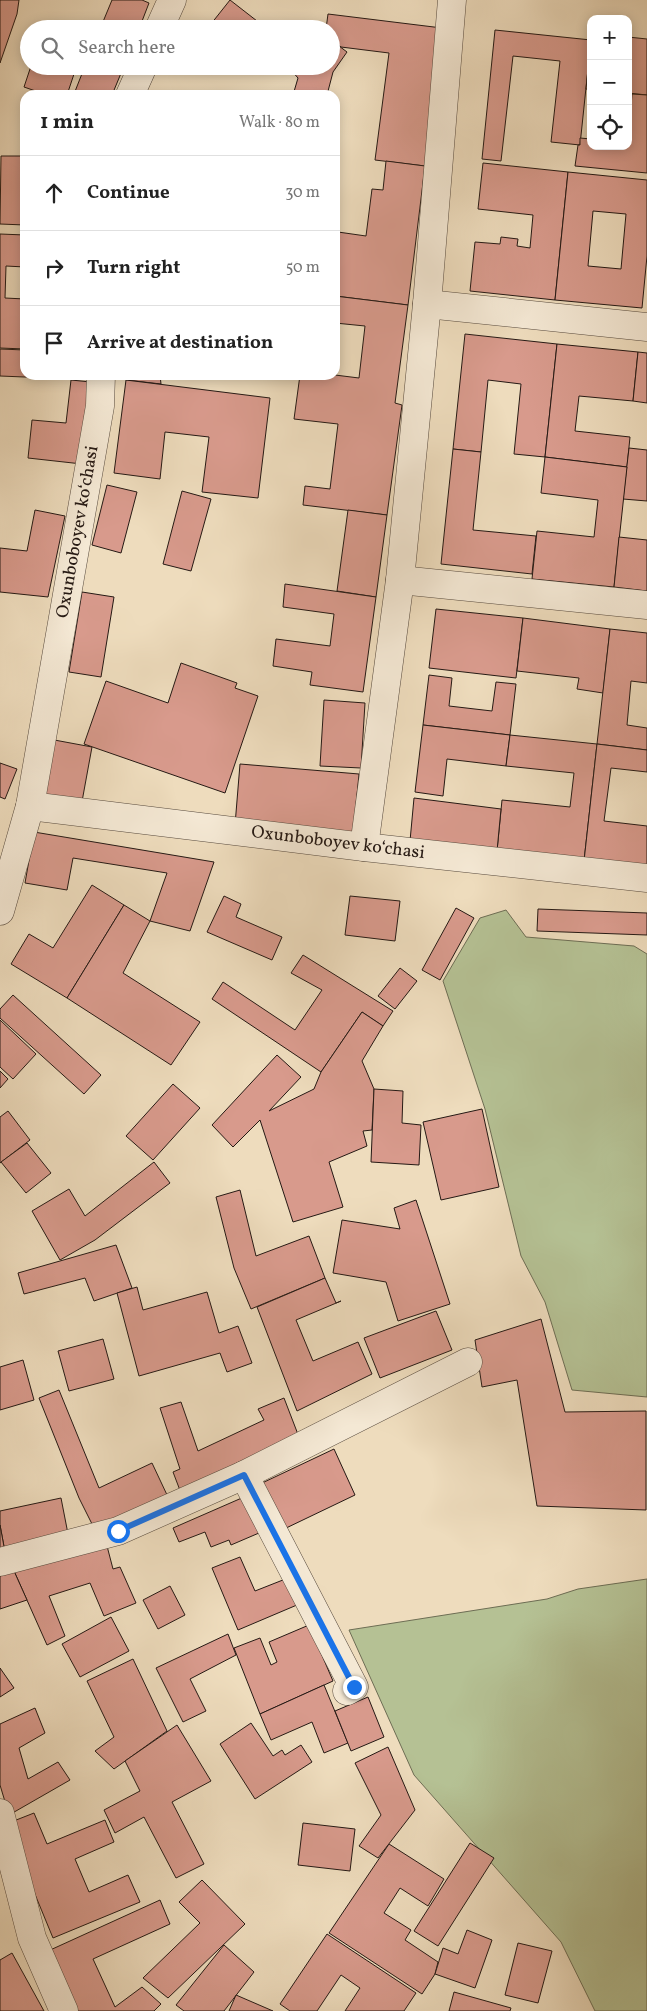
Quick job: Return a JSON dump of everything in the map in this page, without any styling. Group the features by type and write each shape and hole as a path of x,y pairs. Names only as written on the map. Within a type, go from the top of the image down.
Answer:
{"street":[{"path":"163,20 172,0"},
{"path":"364,847 400,580 427,304 452,0"},
{"path":"132,90 139,75"},
{"path":"427,304 647,327"},
{"name":"Oxunboboyev koʻchasi","path":"0,911 30,806 100,406 101,380"},
{"path":"400,580 647,604"},
{"name":"Oxunboboyev koʻchasi","path":"30,806 364,847 647,878"},
{"path":"0,1562 118,1531 244,1475 468,1362"},
{"path":"244,1475 354,1687 347,1691"},
{"path":"0,1812 32,1938 64,2011"}],"green space":[{"path":"506,910 526,937 634,946 647,954 647,1397 572,1390 545,1302 521,1256 485,1109 443,981 480,918"},
{"path":"647,1579 647,2011 595,2011 561,1942 414,1775 349,1630 547,1599 578,1589"}],"building":[{"path":"0,0 19,0 17,14 0,63"},
{"path":"112,0 142,0 149,3 142,20 104,20"},
{"path":"230,0 256,20 214,20"},
{"path":"328,14 442,28 425,166 375,160 389,53 341,47 340,20 327,20"},
{"path":"495,30 587,40 587,78 580,145 551,142 560,61 513,56 501,161 482,159"},
{"path":"632,37 647,39 647,95 632,93"},
{"path":"340,47 347,52 340,62"},
{"path":"28,75 74,75 69,90 33,90 24,87"},
{"path":"81,75 120,75 114,90 76,90"},
{"path":"295,75 332,75 328,90 294,90 298,78"},
{"path":"632,94 647,95 647,173 575,166 580,138 587,139 587,150 632,150"},
{"path":"1,156 20,156 20,225 0,224"},
{"path":"386,161 425,166 408,305 340,297 340,232 366,236 372,189 383,190"},
{"path":"483,163 568,172 555,300 470,291 475,242 500,244 501,237 518,239 517,246 530,248 533,215 478,209"},
{"path":"568,172 647,180 647,256 642,308 555,300","holes":["593,211 626,214 621,269 588,266"]},
{"path":"0,234 20,235 20,267 6,266 5,298 20,299 20,349 0,348"},
{"path":"340,297 408,305 395,403 402,405 387,515 303,505 305,486 330,489 338,424 294,419 299,380 340,380 340,376 359,378 365,326 340,324"},
{"path":"465,334 557,344 545,457 514,454 521,384 488,380 481,452 453,449"},
{"path":"557,344 638,352 633,401 579,396 575,431 630,437 627,467 545,457"},
{"path":"0,349 20,350 20,377 0,376"},
{"path":"638,352 647,353 647,403 633,401"},
{"path":"71,380 91,382 82,464 28,458 32,420 66,423"},
{"path":"126,380 161,380 161,384"},
{"path":"126,380 270,398 258,498 202,492 209,437 165,432 160,479 114,473"},
{"path":"629,448 647,450 647,501 623,499"},
{"path":"453,449 481,452 473,530 536,536 532,574 441,564"},
{"path":"545,457 627,467 614,587 532,579 537,531 594,537 598,500 541,493"},
{"path":"107,485 137,492 121,553 92,545"},
{"path":"182,491 211,499 191,571 163,564"},
{"path":"35,510 65,516 48,597 0,592 0,548 27,551"},
{"path":"348,510 387,515 376,597 337,591"},
{"path":"619,537 647,540 647,591 614,587"},
{"path":"285,584 376,597 363,692 310,685 312,672 273,666 276,639 330,646 334,614 283,607"},
{"path":"82,592 114,597 101,677 69,672"},
{"path":"436,609 523,618 516,678 429,668"},
{"path":"523,618 610,629 603,693 577,689 579,678 517,671"},
{"path":"610,629 647,633 647,683 631,681 627,725 647,728 647,750 597,744"},
{"path":"181,663 237,683 235,688 258,696 225,793 84,744 106,681 168,703"},
{"path":"429,675 452,678 449,706 492,711 496,682 516,684 510,735 423,725"},
{"path":"324,700 365,703 361,768 320,766"},
{"path":"423,725 510,735 506,766 447,759 443,796 415,792"},
{"path":"510,735 597,744 584,861 497,851 502,800 570,807 574,773 506,766"},
{"path":"49,739 92,747 81,807 39,799"},
{"path":"597,744 647,750 647,772 611,768 604,821 647,826 647,868 584,861"},
{"path":"0,763 17,769 5,799 0,797"},
{"path":"240,764 359,774 353,836 235,825"},
{"path":"414,798 501,809 497,851 410,841"},
{"path":"34,832 214,862 190,931 150,921 167,873 73,858 67,890 25,883"},
{"path":"92,885 124,905 67,998 11,964 29,934 53,948"},
{"path":"224,896 241,904 236,917 282,937 272,960 207,932"},
{"path":"350,896 400,901 395,941 345,935"},
{"path":"124,905 150,921 123,973 200,1022 171,1065 67,998"},
{"path":"456,908 474,918 440,980 422,970"},
{"path":"538,909 647,913 647,935 537,931"},
{"path":"303,955 393,1011 383,1026 362,1012 321,1072 212,999 223,982 295,1030 322,990 291,973"},
{"path":"400,968 417,981 395,1009 378,996"},
{"path":"13,995 101,1075 84,1094 0,1018 0,1009"},
{"path":"362,1012 383,1026 362,1061 374,1089 372,1130 363,1131 367,1146 329,1162 343,1207 293,1222 260,1120 233,1147 212,1125 277,1055 301,1077 269,1111 314,1089 321,1072"},
{"path":"0,1020 36,1054 13,1079 0,1067"},
{"path":"0,1071 8,1079 0,1088"},
{"path":"173,1084 200,1108 153,1160 126,1136"},
{"path":"374,1089 403,1091 402,1123 421,1125 419,1165 371,1162"},
{"path":"482,1109 499,1187 441,1200 423,1122"},
{"path":"8,1111 30,1140 0,1163 0,1117"},
{"path":"27,1143 51,1173 26,1193 1,1162"},
{"path":"154,1162 170,1183 95,1240 60,1260 32,1211 69,1189 85,1216"},
{"path":"240,1190 256,1256 309,1236 325,1278 251,1309 234,1268 216,1197"},
{"path":"416,1200 450,1304 398,1321 386,1282 333,1273 342,1220 400,1229 394,1208"},
{"path":"116,1245 132,1288 94,1301 85,1278 24,1294 18,1273"},
{"path":"325,1278 336,1303 341,1301 296,1320 313,1361 358,1342 372,1374 297,1411 257,1307"},
{"path":"137,1287 143,1310 207,1292 219,1333 238,1326 252,1363 227,1372 220,1353 139,1376 117,1293"},
{"path":"436,1311 452,1350 380,1378 364,1338"},
{"path":"541,1319 565,1412 646,1411 646,1510 537,1506 517,1380 482,1387 475,1340"},
{"path":"103,1339 114,1379 69,1391 58,1351"},
{"path":"23,1360 34,1400 0,1410 0,1367"},
{"path":"59,1390 99,1488 152,1463 168,1497 96,1532 79,1498 39,1398"},
{"path":"284,1398 299,1437 181,1493 173,1472 180,1469 160,1408 181,1402 198,1451 264,1420 258,1409"},
{"path":"334,1449 355,1495 282,1530 260,1484"},
{"path":"244,1497 259,1533 231,1545 229,1540 211,1547 205,1532 179,1542 173,1528"},
{"path":"61,1498 69,1539 5,1552 0,1525 0,1511"},
{"path":"0,1525 5,1552 0,1553"},
{"path":"107,1546 113,1569 120,1567 136,1603 104,1616 90,1583 49,1596 65,1636 47,1645 14,1571"},
{"path":"240,1557 255,1591 293,1576 304,1602 238,1630 212,1568"},
{"path":"14,1571 27,1600 0,1609 0,1576"},
{"path":"170,1586 185,1615 158,1629 143,1600"},
{"path":"111,1617 129,1651 80,1677 62,1644"},
{"path":"309,1625 333,1681 260,1714 234,1648 260,1638 271,1665 277,1662 269,1642"},
{"path":"228,1634 236,1655 190,1679 206,1711 183,1722 156,1668"},
{"path":"133,1659 167,1731 114,1769 95,1751 114,1737 87,1681"},
{"path":"0,1668 14,1688 0,1697"},
{"path":"324,1685 348,1743 324,1753 312,1722 271,1740 260,1714"},
{"path":"368,1697 384,1737 351,1751 335,1711"},
{"path":"35,1708 45,1733 19,1748 28,1779 58,1762 70,1780 9,1815 0,1785 0,1724"},
{"path":"251,1723 273,1756 282,1750 285,1755 301,1745 312,1762 255,1799 220,1744"},
{"path":"177,1725 211,1781 172,1802 204,1864 176,1878 144,1817 115,1833 104,1810 140,1791 125,1761"},
{"path":"388,1747 415,1810 378,1858 359,1846 381,1815 355,1763"},
{"path":"34,1813 47,1844 105,1820 114,1842 75,1859 89,1892 128,1875 140,1902 53,1938 6,1824"},
{"path":"303,1823 355,1829 350,1871 298,1865"},
{"path":"470,1843 494,1858 438,1946 414,1931"},
{"path":"389,1844 444,1879 428,1906 400,1888 384,1913 411,1930 405,1940 438,1962 435,1974 422,1994 329,1933"},
{"path":"202,1880 245,1924 168,1998 143,1978 200,1923 179,1902"},
{"path":"160,1900 170,1924 93,1959 115,2007 142,1987 161,2004 154,2011 75,2011 48,1951"},
{"path":"467,1930 492,1940 475,1988 435,1974 443,1948 458,1954"},
{"path":"327,1934 416,1993 404,2011 345,2011 360,1988 341,1975 317,2011 290,2011 280,2004"},
{"path":"518,1943 552,1951 538,2003 505,1995"},
{"path":"224,1945 254,1972 224,2011 184,2011 176,2005"},
{"path":"12,1953 44,2011 0,2011 0,1960"},
{"path":"454,1992 511,2008 510,2011 449,2011"},
{"path":"236,1995 273,2011 229,2011"}],"route":[{"path":"118,1531 244,1475 354,1687"}]}
